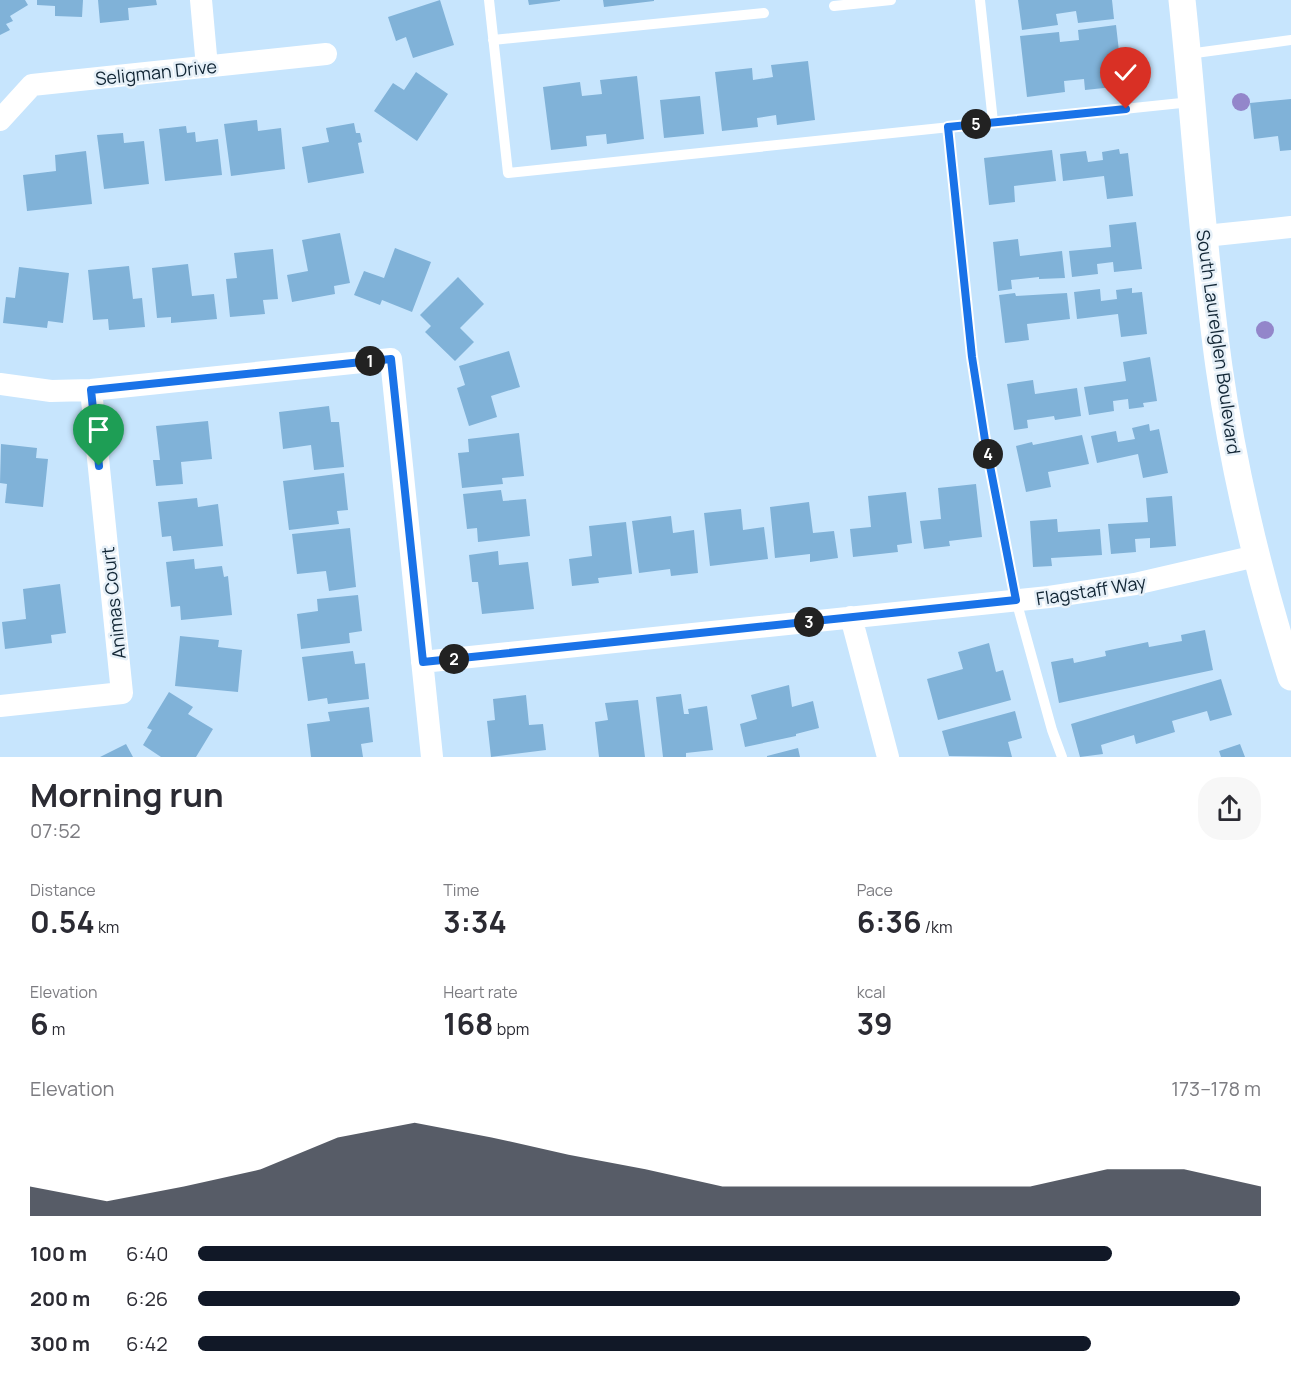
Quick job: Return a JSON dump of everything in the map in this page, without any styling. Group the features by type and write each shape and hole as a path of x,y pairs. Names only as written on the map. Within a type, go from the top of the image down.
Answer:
{"street":[{"path":"201,0 207,67"},
{"name":"South Laurelglen Boulevard","path":"1182,0 1219,367 1235,462 1256,556 1291,677"},
{"name":"Seligman Drive","path":"0,120 32,85 326,54"},
{"path":"1205,236 1291,227"},
{"path":"0,384 51,391 91,390 391,359 432,757"},
{"name":"Animas Court","path":"0,706 122,693 91,390"},
{"name":"Flagstaff Way","path":"423,662 1016,600 1136,584 1256,556"},
{"path":"851,617 888,757"}],"lane":[{"path":"489,0 508,173 1192,102"},
{"path":"834,6 891,0"},
{"path":"980,0 993,123"},
{"path":"493,40 764,13"},
{"path":"1188,54 1291,40"},
{"path":"948,127 972,357 985,440 1016,600 1052,730 1062,757"}],"building":[{"path":"0,0 25,0 28,5 10,16 13,21 6,24 10,30 0,35"},
{"path":"37,0 83,0 82,17 55,16 55,6 37,5"},
{"path":"98,0 156,0 157,5 128,8 129,20 100,23"},
{"path":"440,0 454,45 413,58 406,37 396,41 388,17"},
{"path":"528,0 560,0 560,1 529,5"},
{"path":"603,0 654,0 654,1 604,7"},
{"path":"1018,0 1112,0 1114,19 1078,23 1076,11 1056,14 1058,25 1022,30"},
{"path":"1116,25 1123,86 1085,90 1084,79 1064,81 1065,92 1027,97 1020,36 1059,32 1060,42 1079,40 1078,30"},
{"path":"808,61 815,120 777,125 776,115 757,118 758,127 722,131 715,72 752,68 753,80 773,77 771,65"},
{"path":"416,72 448,94 417,141 374,111 393,83 404,90"},
{"path":"637,76 644,139 607,144 606,134 586,136 587,146 551,150 543,87 580,82 582,96 602,94 600,80"},
{"path":"700,96 704,134 664,138 660,100"},
{"path":"1291,99 1291,150 1280,151 1278,136 1254,139 1250,103"},
{"path":"257,120 258,131 281,128 285,169 231,176 224,124"},
{"path":"354,123 356,133 360,133 362,142 358,143 364,173 308,183 302,147 329,142 326,128"},
{"path":"186,126 187,133 195,132 196,142 218,139 222,175 165,181 159,129"},
{"path":"123,133 124,143 144,141 149,184 104,189 97,135"},
{"path":"1119,149 1120,154 1128,153 1133,196 1107,199 1104,176 1063,181 1060,154 1086,151 1088,162 1103,160 1102,152"},
{"path":"1052,150 1056,181 1014,186 1015,202 989,205 984,158"},
{"path":"86,151 92,204 27,211 23,175 56,171 55,155"},
{"path":"1136,222 1142,269 1114,272 1113,262 1097,264 1098,274 1072,277 1069,251 1111,247 1109,225"},
{"path":"340,233 350,283 334,286 335,294 292,302 287,275 308,271 302,240"},
{"path":"1018,239 1020,256 1062,251 1065,278 1039,279 1039,277 1011,280 1012,289 998,291 993,242"},
{"path":"395,248 431,262 412,312 382,300 380,305 354,295 364,271 384,278"},
{"path":"273,249 278,299 263,300 265,314 230,317 226,279 237,278 234,253"},
{"path":"188,264 192,296 214,294 217,319 171,323 171,317 157,318 152,268"},
{"path":"129,266 133,299 142,298 145,327 109,330 108,319 93,320 88,270"},
{"path":"19,267 69,273 63,323 48,321 47,328 3,323 6,297 15,298"},
{"path":"458,277 484,304 460,328 474,342 455,361 425,332 431,326 420,315"},
{"path":"1132,288 1132,293 1142,292 1147,334 1121,337 1118,314 1077,319 1074,292 1100,289 1101,301 1117,299 1116,290"},
{"path":"1015,293 1016,296 1067,293 1070,319 1027,324 1029,340 1005,343 999,295"},
{"path":"509,351 520,387 491,396 497,417 469,426 457,388 465,385 459,366"},
{"path":"1150,357 1157,401 1143,403 1144,407 1129,409 1128,399 1113,401 1114,411 1089,415 1084,387 1126,381 1123,362"},
{"path":"1033,380 1035,394 1077,388 1081,416 1055,420 1054,416 1027,420 1028,428 1014,430 1007,384"},
{"path":"329,406 331,422 339,422 344,467 314,470 311,445 283,449 279,412"},
{"path":"208,421 212,459 181,462 183,484 156,486 153,460 160,460 156,426"},
{"path":"1149,424 1150,431 1159,429 1168,473 1143,478 1138,454 1097,463 1091,436 1116,431 1118,442 1135,439 1132,428"},
{"path":"519,433 524,476 502,478 503,484 462,488 458,453 469,452 468,439"},
{"path":"1082,435 1089,464 1048,472 1051,487 1026,492 1016,446 1032,442 1033,445"},
{"path":"1,444 37,448 36,458 48,459 43,507 5,503 7,484 0,483"},
{"path":"344,473 348,510 337,511 339,524 289,530 283,481"},
{"path":"976,484 982,537 949,541 950,546 924,549 920,521 941,519 938,488"},
{"path":"501,490 503,501 526,499 530,536 478,542 477,528 467,529 463,494"},
{"path":"906,492 912,543 897,545 898,552 853,557 850,529 871,527 868,496"},
{"path":"1172,496 1176,546 1150,548 1150,538 1135,539 1136,552 1111,554 1108,524 1148,522 1146,498"},
{"path":"197,498 198,507 218,504 223,546 173,551 171,536 162,537 158,502"},
{"path":"809,502 813,533 834,531 838,558 810,562 810,554 775,558 770,507"},
{"path":"741,509 743,530 764,527 768,559 710,566 704,513"},
{"path":"671,516 673,533 694,530 698,573 671,576 670,569 639,573 632,521"},
{"path":"1057,519 1058,532 1100,529 1102,555 1051,558 1052,566 1033,567 1030,521"},
{"path":"626,522 632,574 598,578 599,583 572,586 569,559 592,556 589,526"},
{"path":"350,528 356,587 329,591 326,571 297,574 292,534"},
{"path":"498,551 499,565 528,562 534,609 482,614 478,582 472,582 469,555"},
{"path":"194,559 195,569 222,566 224,577 228,576 232,615 181,620 180,606 171,607 166,562"},
{"path":"60,584 66,633 51,635 52,643 5,649 2,622 26,619 23,589"},
{"path":"358,595 362,631 349,633 350,643 301,649 297,614 318,611 317,599"},
{"path":"1205,630 1213,670 1059,703 1051,662 1073,658 1074,663 1106,656 1105,651 1148,642 1149,647 1182,641 1181,635"},
{"path":"180,636 219,640 218,647 242,650 238,692 175,686"},
{"path":"989,643 996,672 1003,670 1011,700 938,720 927,679 963,669 958,652"},
{"path":"353,651 355,664 365,663 369,699 328,704 327,698 308,701 302,657"},
{"path":"1221,679 1232,715 1210,721 1207,711 1172,721 1175,732 1136,744 1134,735 1101,745 1103,754 1080,757 1071,724"},
{"path":"789,685 792,707 813,701 819,728 796,734 796,736 745,747 740,724 757,719 751,695"},
{"path":"169,692 193,707 188,714 213,729 196,757 161,757 143,745 152,730 147,728"},
{"path":"681,694 684,714 689,714 688,709 707,706 713,750 686,753 686,757 663,757 656,697"},
{"path":"526,695 529,725 543,724 546,750 491,757 487,721 495,720 493,699"},
{"path":"638,700 645,757 599,757 595,722 608,720 605,703"},
{"path":"369,707 373,742 361,744 363,757 311,757 307,724 330,721 328,712"},
{"path":"1015,711 1022,738 1008,742 1012,757 949,756 942,731"},
{"path":"126,744 133,757 100,757"},
{"path":"1240,744 1245,757 1221,757 1219,751"},
{"path":"798,748 800,757 767,757 767,756"}],"route":[{"path":"99,466 91,390 391,359 423,662 1016,600 985,440 972,357 948,127 1126,109"}]}
